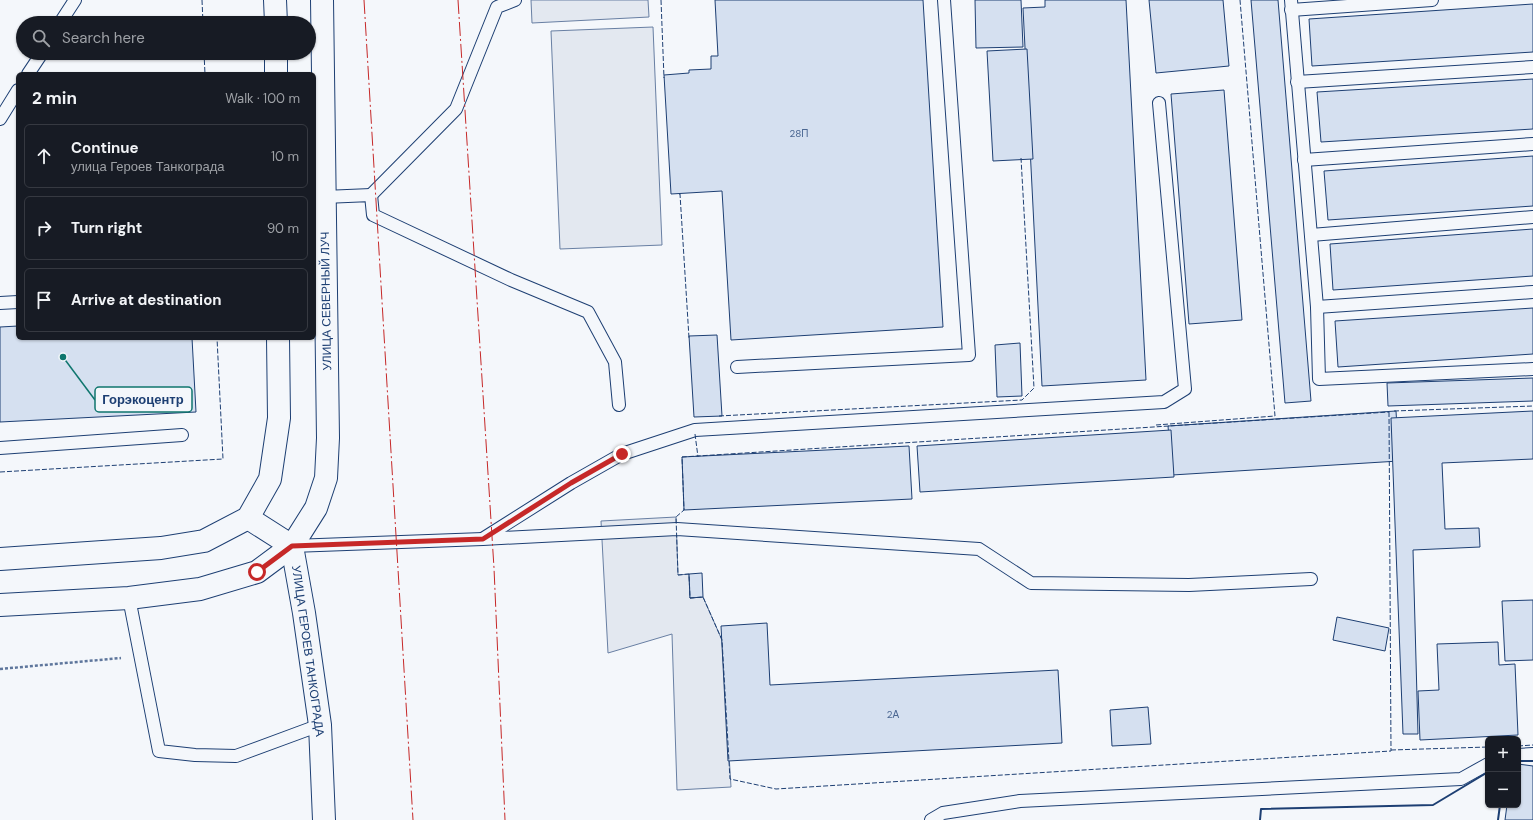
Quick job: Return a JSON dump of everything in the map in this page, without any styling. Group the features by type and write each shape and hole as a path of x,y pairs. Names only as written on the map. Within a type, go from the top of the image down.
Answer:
{"main road":[{"path":"275,0 276,16"},
{"name":"УЛИЦА СЕВЕРНЫЙ ЛУЧ","path":"292,546 316,508 326,478 328,438 322,0"},
{"path":"276,60 276,72"},
{"path":"0,559 161,548 204,541 248,518 270,479 279,418 278,340"},
{"path":"248,518 292,546"},
{"name":"УЛИЦА ГЕРОЕВ ТАНКОГРАДА","path":"0,605 129,598 200,590 257,572 292,546 304,613 320,725 324,820"}],"lane":[{"path":"65,16 75,0"},
{"path":"324,197 370,195 456,109 497,7 515,0"},
{"path":"737,367 968,355 944,0"},
{"path":"1432,0 1291,5 1317,307 1319,379 1533,369"},
{"path":"29,72 37,60"},
{"path":"1297,82 1533,67"},
{"path":"0,119 16,93"},
{"path":"483,539 571,483 622,454 695,430 1164,402 1185,389 1159,103"},
{"path":"1304,160 1533,144"},
{"path":"370,195 373,215 512,280 588,312 615,362 619,405"},
{"path":"1310,235 1533,218"},
{"path":"1317,307 1533,292"},
{"path":"0,303 16,302"},
{"path":"0,448 182,435"},
{"path":"292,546 483,539 677,529 979,549 1031,583 1189,585 1312,579"},
{"path":"129,598 159,751 236,756 320,725"},
{"path":"1521,755 1533,754"},
{"path":"931,820 943,813 1020,801 1460,779 1485,766"}],"path":[{"path":"0,669 141,657"}],"shaded area":[{"path":"531,0 648,0 649,17 532,23"},
{"path":"653,27 662,245 560,249 551,31"},
{"path":"676,517 678,575 689,574 690,598 703,597 722,640 731,787 677,790 672,634 608,653 601,521"}],"building":[{"path":"715,0 923,0 943,327 731,340 722,191 671,194 664,75 689,73 689,70 711,69 711,56 718,56"},
{"path":"975,0 1021,0 1023,47 976,48"},
{"path":"1045,0 1126,0 1146,380 1042,386 1023,8 1045,7"},
{"path":"1149,0 1223,0 1229,66 1156,73"},
{"path":"1251,0 1278,0 1311,401 1285,403"},
{"path":"1533,4 1533,52 1312,66 1309,19"},
{"path":"1027,49 1033,159 993,161 987,51"},
{"path":"1533,79 1533,129 1321,142 1317,92"},
{"path":"1224,90 1242,320 1189,324 1171,94"},
{"path":"1533,156 1533,206 1328,220 1324,171"},
{"path":"1533,229 1533,276 1333,290 1330,244"},
{"path":"1533,308 1533,354 1338,367 1335,321"},
{"path":"16,326 16,340 192,340 196,412 0,422 0,327"},
{"path":"717,335 722,416 694,417 689,336"},
{"path":"1020,343 1022,396 997,397 995,345"},
{"path":"1533,378 1533,401 1388,406 1387,383"},
{"path":"1396,411 1399,461 1172,475 1168,426"},
{"path":"1533,411 1533,459 1442,463 1445,529 1479,528 1480,547 1413,550 1418,734 1403,734 1391,418"},
{"path":"1171,430 1174,477 920,492 917,446"},
{"path":"909,446 912,499 684,510 682,457"},
{"path":"702,573 703,597 690,598 689,574"},
{"path":"1533,600 1533,660 1505,661 1502,601"},
{"path":"1337,617 1389,628 1385,651 1333,640"},
{"path":"767,623 770,685 1058,670 1062,743 728,761 721,626"},
{"path":"1498,642 1499,665 1515,664 1518,735 1420,740 1418,691 1439,690 1437,644"},
{"path":"1148,707 1151,744 1112,746 1110,710"},
{"path":"1521,764 1533,766 1533,820 1505,820 1507,808 1521,808"}],"fence":[{"path":"202,0 203,16"},
{"path":"661,0 664,78"},
{"path":"1156,425 1275,416 1240,0"},
{"path":"204,60 205,72"},
{"path":"719,416 1022,400 1034,388 1021,158"},
{"path":"679,194 689,338"},
{"path":"0,472 223,459 217,340"},
{"path":"1394,411 1533,406"},
{"path":"1389,412 1391,751 776,789 730,779 722,640 703,597 690,598 689,574 678,575 676,517 684,510 682,457 1389,412"},
{"path":"695,434 698,457"},
{"path":"1521,746 1533,745"},
{"path":"1391,750 1485,747"}],"wall":[{"path":"1521,761 1533,761"},
{"path":"1260,820 1261,809 1433,805 1485,774"},
{"path":"1498,820 1500,808"}],"power":[{"path":"364,0 413,820"},
{"path":"458,0 494,568 505,820"}],"place":[{"name":"Горэкоцентр","path":"63,357"}],"route":[{"path":"257,572 292,546 483,539 571,483 622,454"}]}
